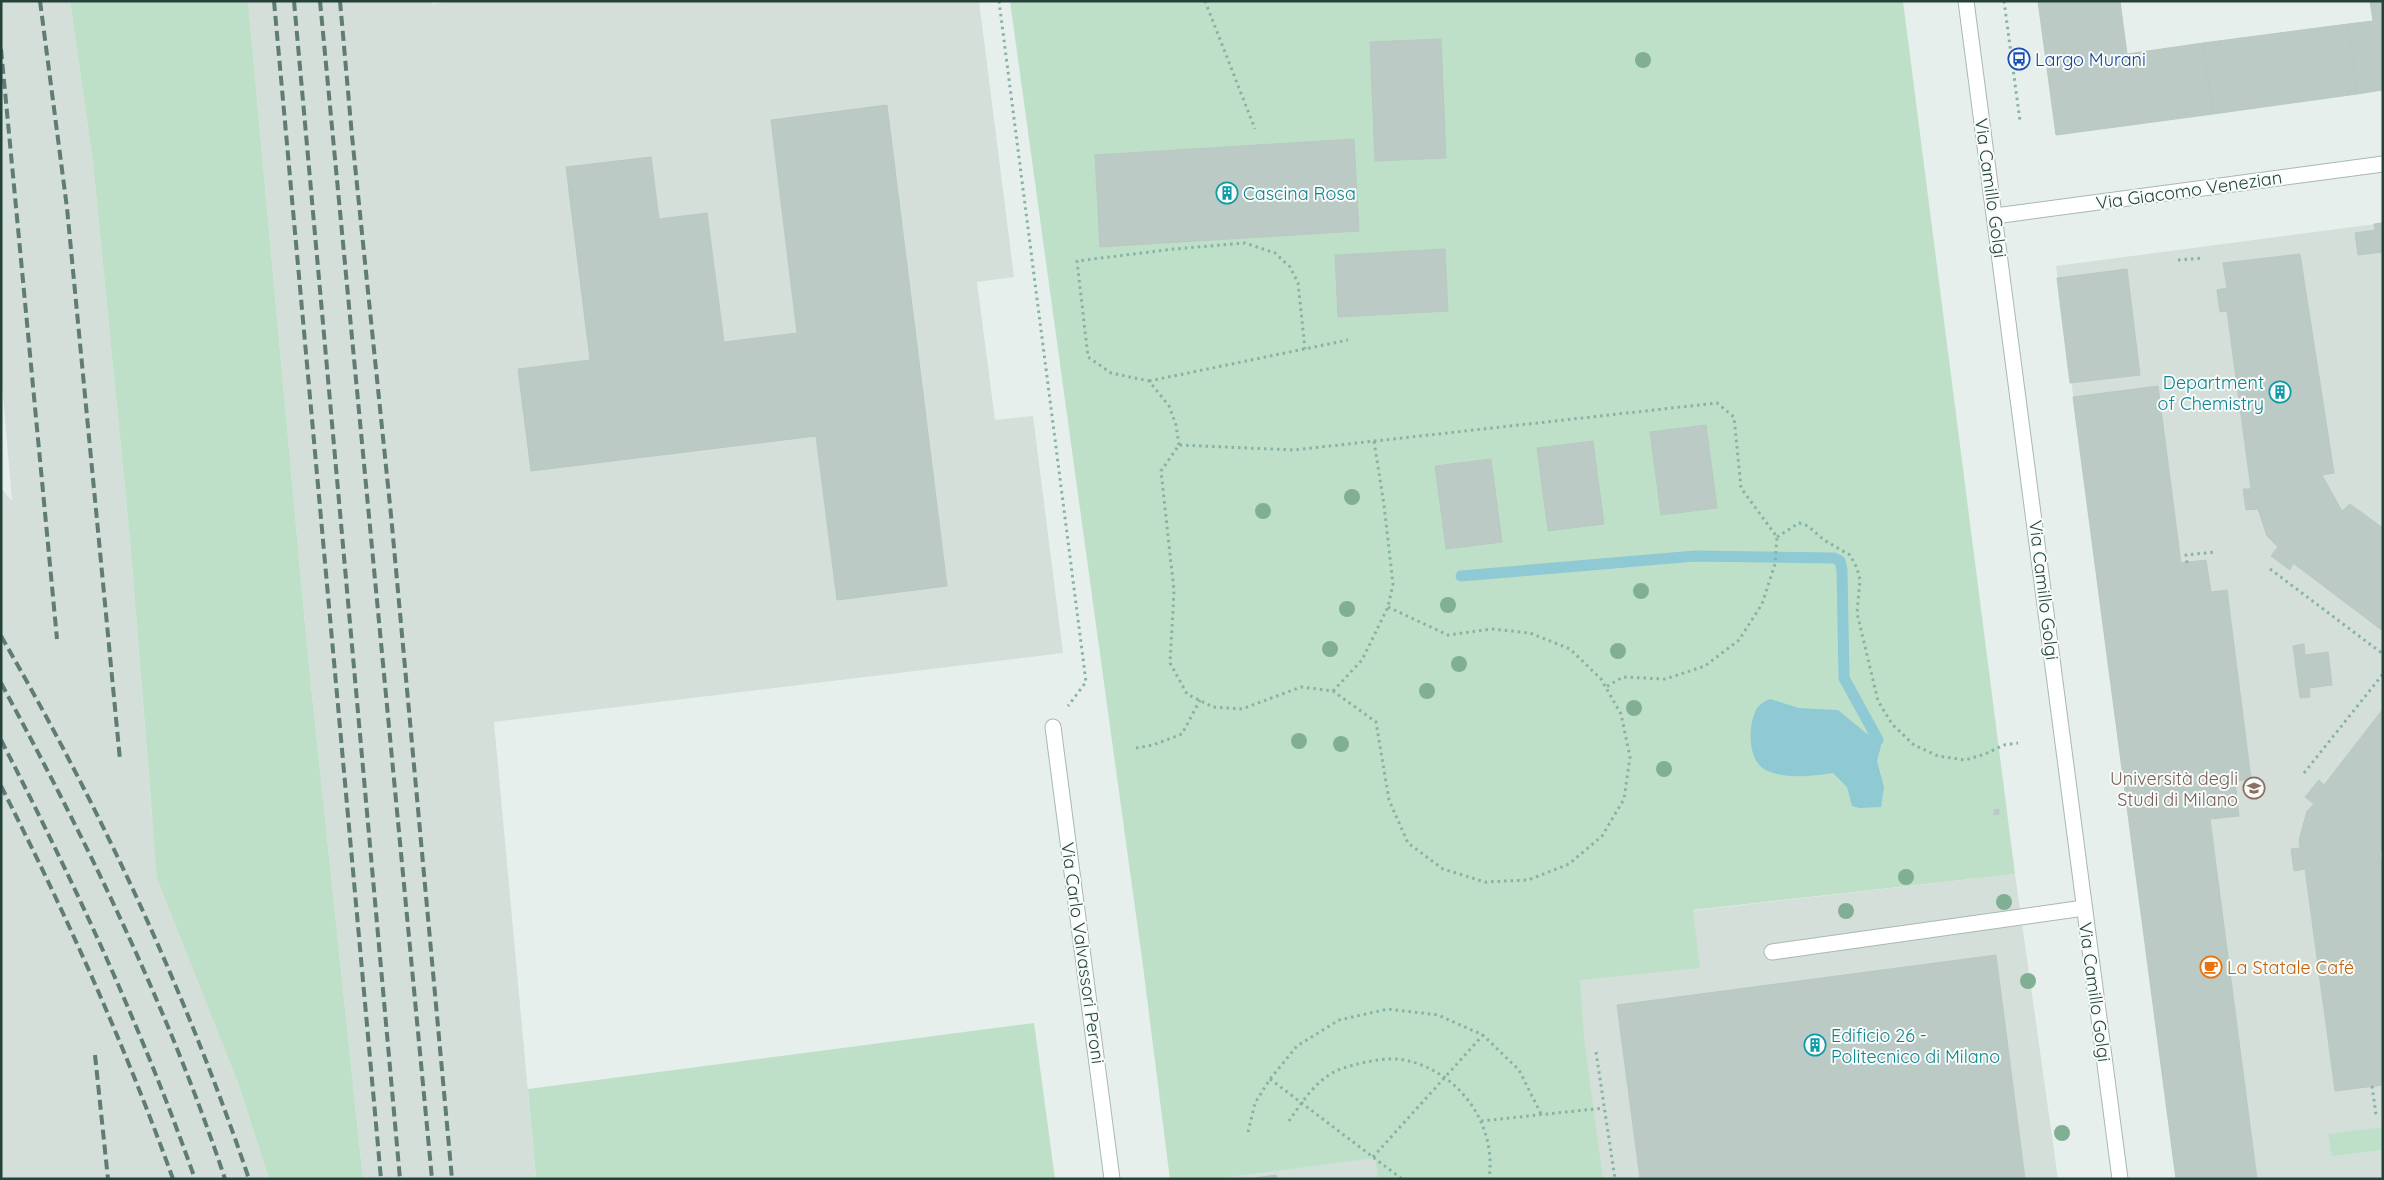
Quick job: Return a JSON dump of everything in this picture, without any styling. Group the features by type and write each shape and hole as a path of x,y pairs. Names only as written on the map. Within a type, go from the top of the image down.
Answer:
{"street":[{"name":"Via Camillo Golgi","path":"1966,1 2120,1179"},
{"name":"Via Giacomo Venezian","path":"1995,216 2383,164"},
{"name":"Via Carlo Valvassori Peroni","path":"1053,727 1112,1179"},
{"path":"1772,952 2084,908"}],"path":[{"path":"999,1 1086,682 1076,695"},
{"path":"1205,1 1255,129"},
{"path":"2004,1 2020,121"},
{"path":"1304,350 1298,283 1290,267 1275,253 1245,243 1174,249 1077,261 1088,357 1111,373 1149,381 1304,350 1348,340"},
{"path":"2178,260 2203,258"},
{"path":"1149,381 1169,406 1176,425 1180,445 1161,471 1174,591 1170,663 1187,694 1213,707 1242,709 1300,687 1333,691 1376,722 1389,800 1408,843 1443,869 1485,882 1528,880 1569,864 1602,836 1624,799 1630,756 1621,714 1601,679 1570,649 1530,633 1492,629 1448,635 1388,607"},
{"path":"1180,445 1294,450 1717,403 1734,416 1741,488 1776,537 1776,564 1762,604 1739,640 1706,666 1665,679 1623,677 1606,687"},
{"path":"1333,691 1362,660 1388,607 1393,584 1374,441"},
{"path":"1776,537 1799,523 1808,526 1824,540 1850,554 1860,580 1857,613 1878,701 1892,724 1914,746 1938,756 1965,760 1985,754 2004,745 2018,743"},
{"path":"2187,563 2186,555 2215,552"},
{"path":"2270,569 2383,654"},
{"path":"2304,773 2383,674"},
{"path":"1136,748 1153,745 1182,734 1200,700"},
{"path":"1248,1132 1255,1104 1270,1078 1297,1046 1339,1020 1388,1009 1438,1015 1483,1035 1519,1070 1541,1114"},
{"path":"1373,1157 1483,1035"},
{"path":"1596,1052 1614,1179"},
{"path":"1288,1121 1308,1092 1337,1071 1371,1060 1408,1060 1445,1077 1467,1097 1485,1128 1492,1163 1490,1179"},
{"path":"1270,1078 1402,1179"},
{"path":"2372,1086 2376,1115"},
{"path":"1481,1122 1604,1108"}],"shaded area":[{"path":"1,1 70,1 93,163 130,540 152,818 269,1179 1,1179 1,488 12,501 1,372"},
{"path":"248,1 431,1 432,4 454,1 979,1 1014,277 977,282 995,420 1033,416 1063,653 494,722 536,1179 363,1179 308,656"},
{"name":"Università degli Studi di Milano","path":"2383,223 2383,1179 2176,1179 2056,266"},
{"path":"2015,874 2058,1179 1170,1179 1144,973"}],"green space":[{"path":"70,1 248,1 308,656 363,1179 269,1179 237,1080 157,878 130,540 93,163"},
{"path":"1010,1 1903,1 2015,874 1693,910 1700,968 1580,980 1584,1037 1603,1179 1378,1179 1375,1158 1213,1179 1170,1179 1144,973"},
{"path":"1034,1023 1055,1179 536,1179 528,1089"},
{"path":"2383,1127 2383,1150 2332,1156 2328,1134"}],"water":[{"path":"1770,699 1799,708 1838,710 1866,733 1878,740 1881,746 1877,761 1884,787 1881,807 1860,808 1852,806 1847,787 1833,773 1788,776 1771,772 1758,764 1752,749 1752,722 1757,708"}],"building":[{"path":"2038,1 2120,1 2127,54 2203,43 2213,114 2056,135"},
{"path":"2370,1 2383,1 2383,95 2382,90 2357,94 2348,24 2373,21"},
{"path":"2348,24 2357,94 2213,114 2203,43"},
{"name":"Cascina Rosa","path":"1441,39 1446,158 1375,161 1370,42"},
{"path":"887,105 947,586 837,600 816,436 531,471 518,369 590,360 566,167 651,157 659,219 707,213 724,342 797,333 771,120"},
{"name":"Cascina Rosa","path":"1354,139 1359,231 1100,247 1095,155"},
{"path":"2383,223 2383,252 2358,255 2355,233 2375,230 2374,224"},
{"path":"1445,249 1448,311 1338,317 1335,255"},
{"name":"Department of Chemistry","path":"2300,254 2334,473 2322,475 2342,511 2350,504 2383,528 2383,631 2293,563 2290,570 2271,556 2278,547 2267,536 2258,509 2246,510 2243,489 2251,489 2227,311 2220,312 2217,290 2227,288 2223,263"},
{"path":"2127,269 2140,375 2070,383 2057,278"},
{"path":"2158,386 2181,563 2206,560 2211,592 2227,590 2251,779 2235,781 2239,816 2210,819 2257,1179 2176,1179 2073,397"},
{"path":"1706,425 1717,508 1661,515 1650,432"},
{"path":"1593,441 1604,524 1548,531 1537,448"},
{"path":"1491,459 1502,542 1446,549 1435,466"},
{"path":"2304,644 2305,655 2328,652 2332,685 2309,688 2310,697 2300,698 2293,646"},
{"path":"2383,709 2383,850 2380,854 2383,874 2383,1085 2335,1091 2305,869 2294,871 2291,849 2300,848 2299,840 2307,811 2314,804 2305,797 2319,780 2324,785"},
{"path":"1999,809 1999,814 1994,815 1994,810"},
{"name":"Edificio 26 - Politecnico di Milano","path":"1996,955 2025,1179 1640,1179 1617,1005"},
{"path":"1276,1175 1277,1179 1247,1179"}],"waterway":[{"path":"1461,576 1695,556 1834,558 1840,561 1842,570 1844,678 1878,740"}],"railway":[{"path":"40,1 67,208 120,760"},
{"path":"274,1 381,1179"},
{"path":"294,1 400,1179"},
{"path":"320,1 432,1179"},
{"path":"340,1 391,515 452,1179"},
{"path":"1,49 57,639"},
{"path":"1,636 73,767 138,902 198,1039 249,1179"},
{"path":"1,683 95,864 124,926 178,1051 225,1179"},
{"path":"1,740 55,847 106,956 153,1067 195,1179"},
{"path":"1,786 93,980 135,1078 173,1179"},
{"path":"95,1055 108,1179"}],"place":[{"name":"Largo Murani","path":"2019,59"},
{"name":"Cascina Rosa","path":"1227,193"},
{"name":"Department of Chemistry","path":"2280,392"},
{"name":"Università degli Studi di Milano","path":"2254,788"},
{"name":"La Statale Café","path":"2211,967"},
{"name":"Edificio 26 - Politecnico di Milano","path":"1815,1045"}]}
